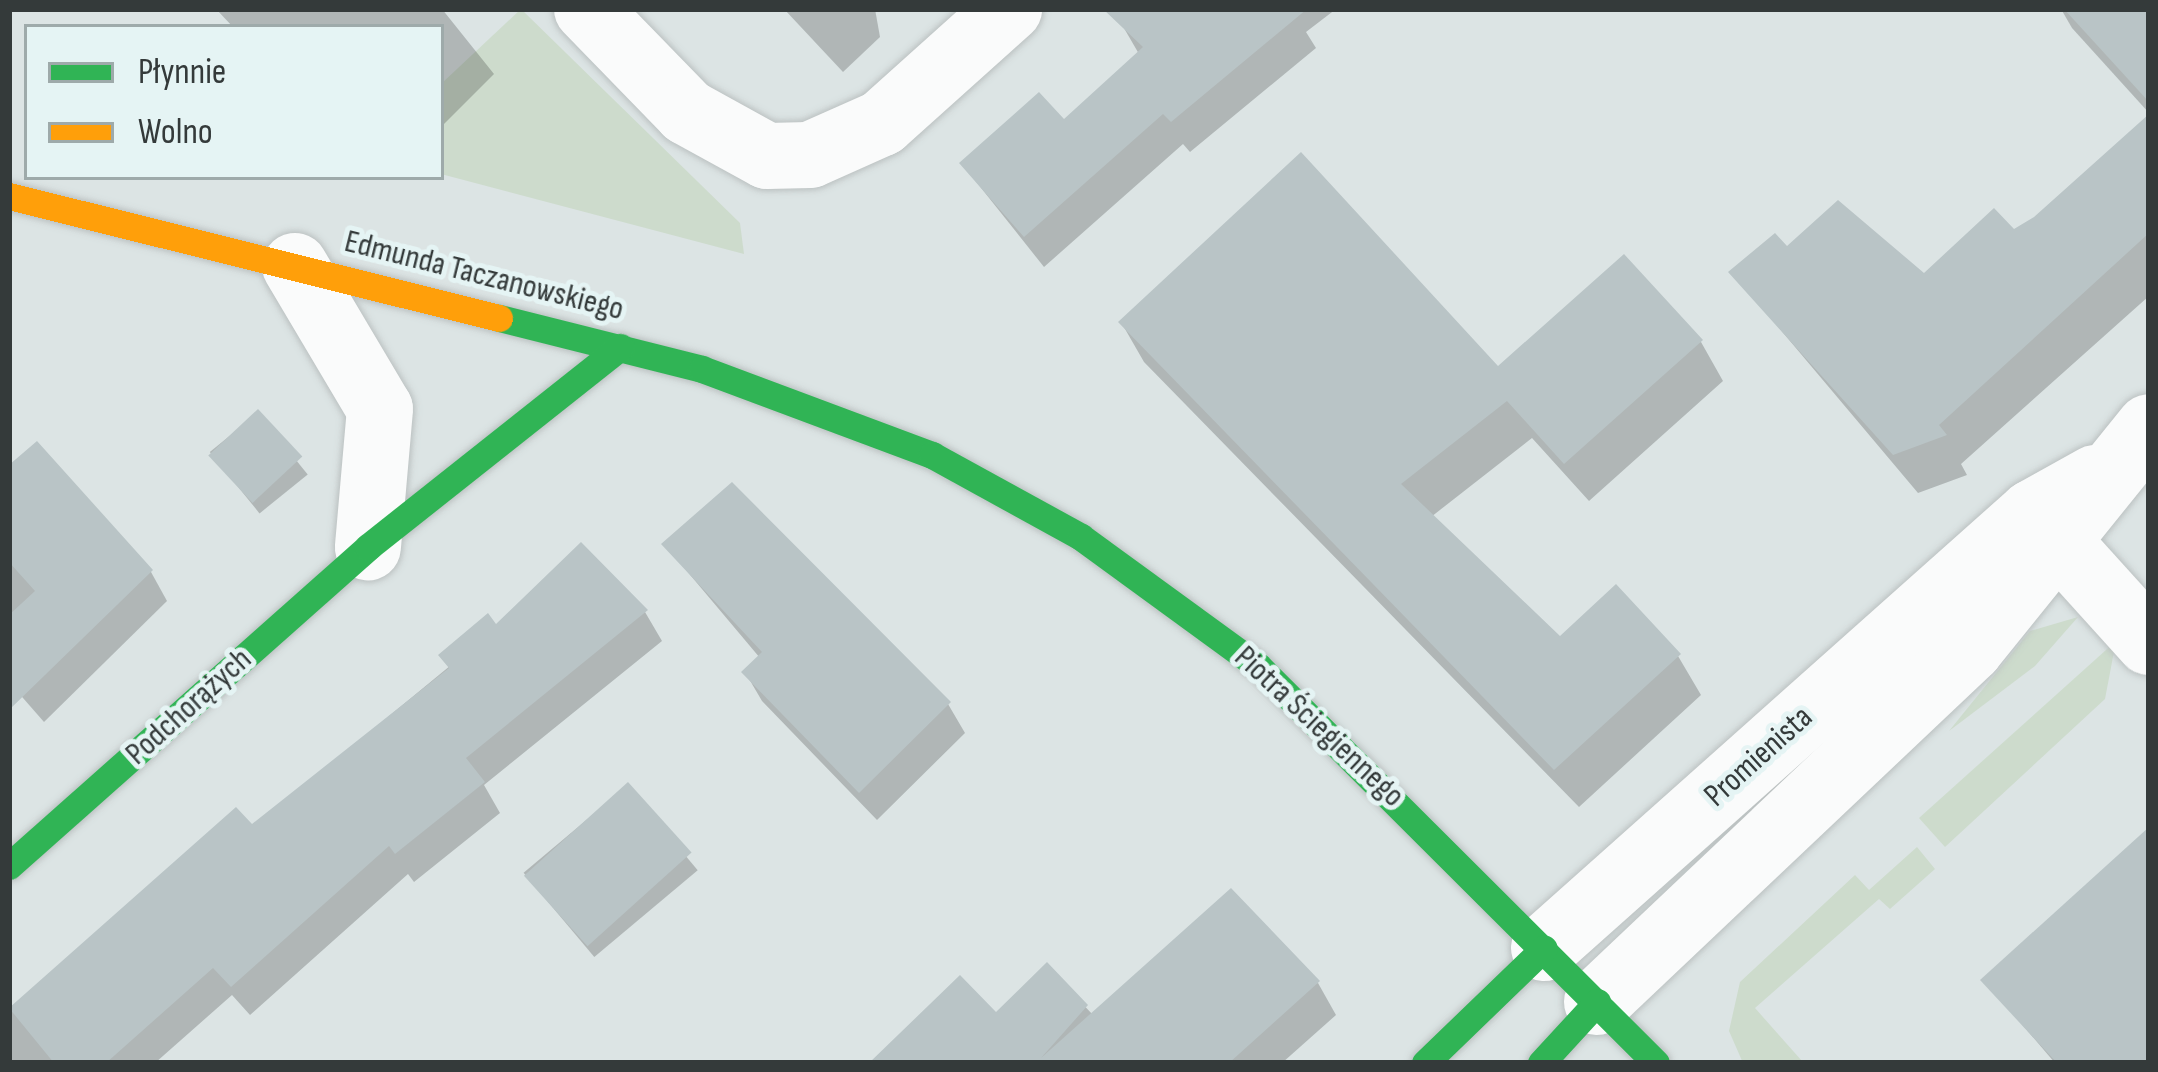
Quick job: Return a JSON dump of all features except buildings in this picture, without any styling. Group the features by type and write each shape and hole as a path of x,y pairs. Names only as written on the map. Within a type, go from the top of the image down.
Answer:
{"street":[{"path":"587,9 687,112 767,156 810,154 882,123 1010,9"},
{"name":"Edmunda Taczanowskiego","path":"9,196 620,347 932,455"},
{"path":"295,266 380,409 368,547"},
{"name":"Podchorążych","path":"9,866 368,547 620,347"},
{"name":"Promienista","path":"1425,1063 1544,948 2047,530 2129,449"},
{"name":"Piotra Ściegiennego","path":"932,455 1081,537 1258,666 1656,1063"},
{"path":"2047,530 2149,642"},
{"name":"Promienista","path":"1541,1063 1597,1002 1940,680 2047,530"}],"green space":[{"path":"521,9 740,223 744,254 444,175 444,81"},
{"path":"2078,617 2035,666 1949,731 2030,631"},
{"path":"2116,641 2105,699 1945,847 1919,818"},
{"path":"1917,847 1935,869 1890,909 1879,899 1755,1008 1802,1061 1743,1063 1729,1031 1740,982 1855,875 1869,890"}],"traffic: fast":[{"path":"499,318 702,369 932,455 1081,537 1258,666 1656,1063"},
{"path":"9,866 368,547 620,347"},
{"path":"1425,1063 1544,948"},
{"path":"1541,1063 1597,1002"}],"traffic: slow":[{"path":"9,196 499,318"}]}
